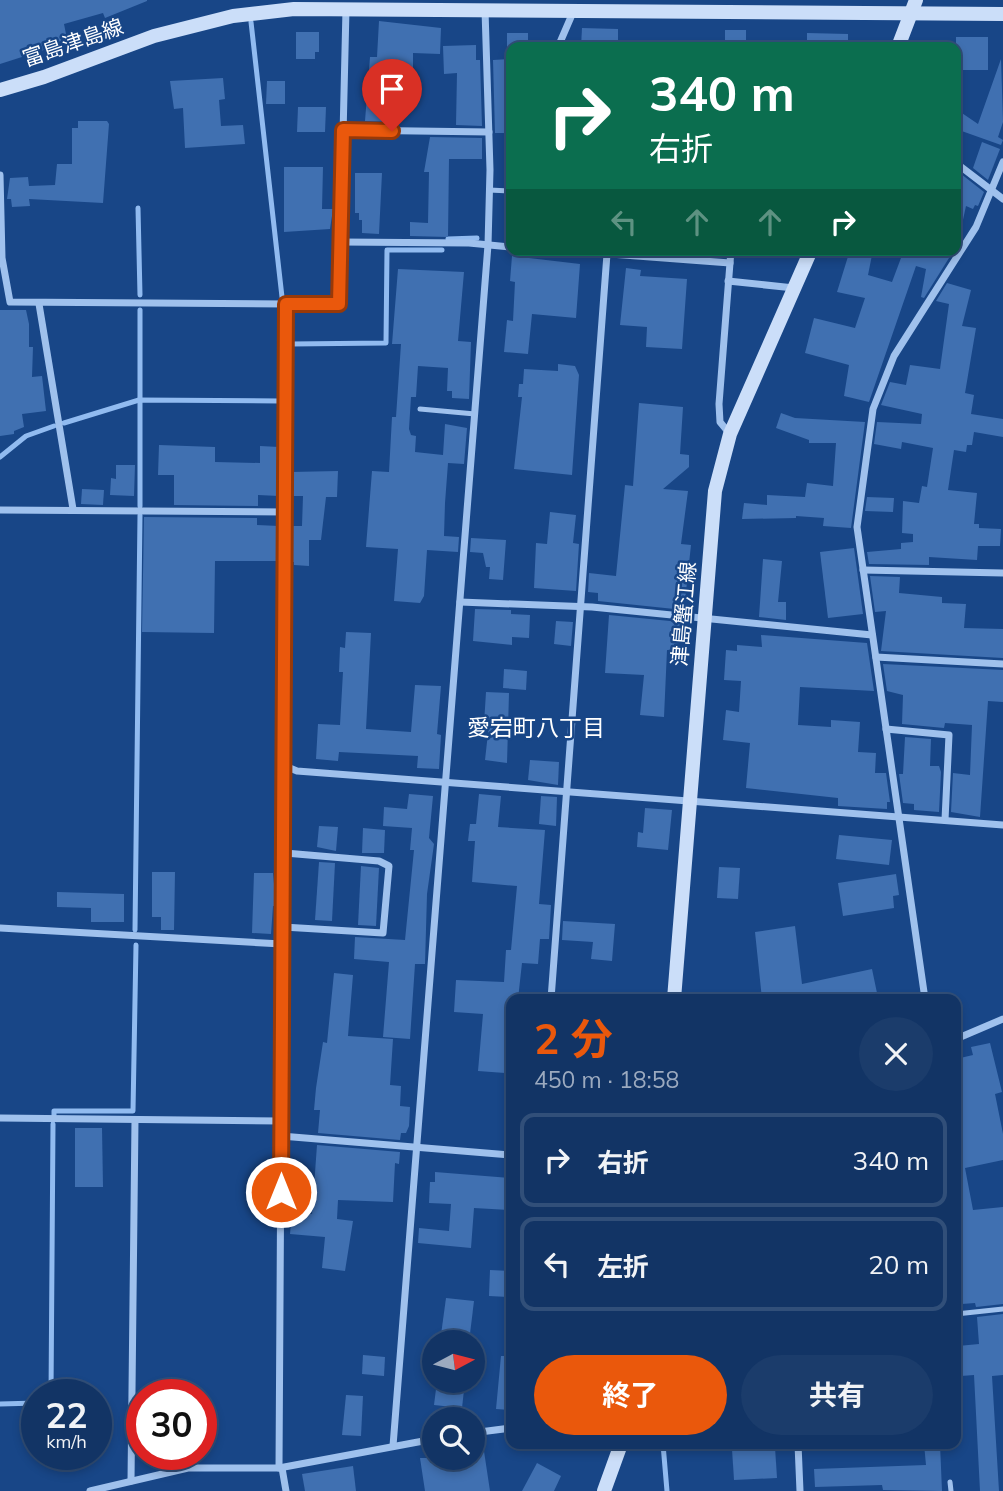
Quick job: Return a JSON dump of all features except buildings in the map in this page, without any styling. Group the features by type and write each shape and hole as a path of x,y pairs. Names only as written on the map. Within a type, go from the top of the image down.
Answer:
{"main road":[{"name":"富島津島線","path":"0,90 44,77 154,36 213,21 294,9 338,6 485,10 540,5 574,10 665,5 914,7 1003,14"},
{"path":"900,42 914,7"},
{"name":"津島蟹江線","path":"674,994 715,491 730,434 807,256"},
{"path":"604,1491 619,1449"}],"street":[{"path":"0,175 1,258 10,302 339,304 343,130 338,6"},
{"path":"393,1446 488,245 489,132 485,10"},
{"path":"560,42 574,10"},
{"path":"343,130 489,132"},
{"path":"961,251 976,227 1003,162"},
{"path":"961,166 1003,199"},
{"path":"341,242 506,247"},
{"path":"551,994 607,256"},
{"path":"636,256 730,263"},
{"path":"730,434 720,422 719,404 731,256"},
{"path":"924,994 857,527 873,409 894,356 958,256"},
{"path":"728,281 794,288"},
{"path":"39,304 73,509"},
{"path":"286,304 285,853 281,1121 281,1468 286,1491"},
{"path":"0,510 286,512"},
{"path":"863,570 1003,573"},
{"path":"460,602 581,608 872,635"},
{"path":"876,657 1003,664"},
{"path":"886,729 949,735 945,820"},
{"path":"285,766 297,771 1003,825"},
{"path":"283,928 383,933 389,866 379,861 285,853"},
{"path":"0,928 282,944"},
{"path":"961,1037 1003,1019"},
{"path":"0,1118 281,1121"},
{"path":"131,1481 135,1120"},
{"path":"281,1136 506,1155"},
{"path":"485,1431 506,1428"},
{"path":"90,1491 188,1468 281,1468 422,1441"},
{"path":"798,1449 800,1491"}],"lane":[{"path":"489,190 506,191"},
{"path":"694,256 694,260"},
{"path":"420,409 475,414"},
{"path":"961,1313 1003,1309"},
{"path":"950,1482 951,1491"}],"waterway":[{"path":"251,22 282,297"},
{"path":"138,208 140,295"},
{"path":"448,239 477,238"},
{"path":"291,344 386,343 387,250 442,250"},
{"path":"140,310 140,506"},
{"path":"64,423 139,400 280,401 282,312"},
{"path":"0,457 26,436 54,426"},
{"path":"135,930 140,515"},
{"path":"54,1115 54,1111 133,1111 136,945"},
{"path":"51,1379 53,1124"},
{"path":"0,1404 21,1403"},
{"path":"663,1449 667,1491"}],"district":[{"name":"愛宕町八丁目","path":"536,728"}],"route":[{"path":"281,1192 286,304 339,304 343,130 392,131"}]}
